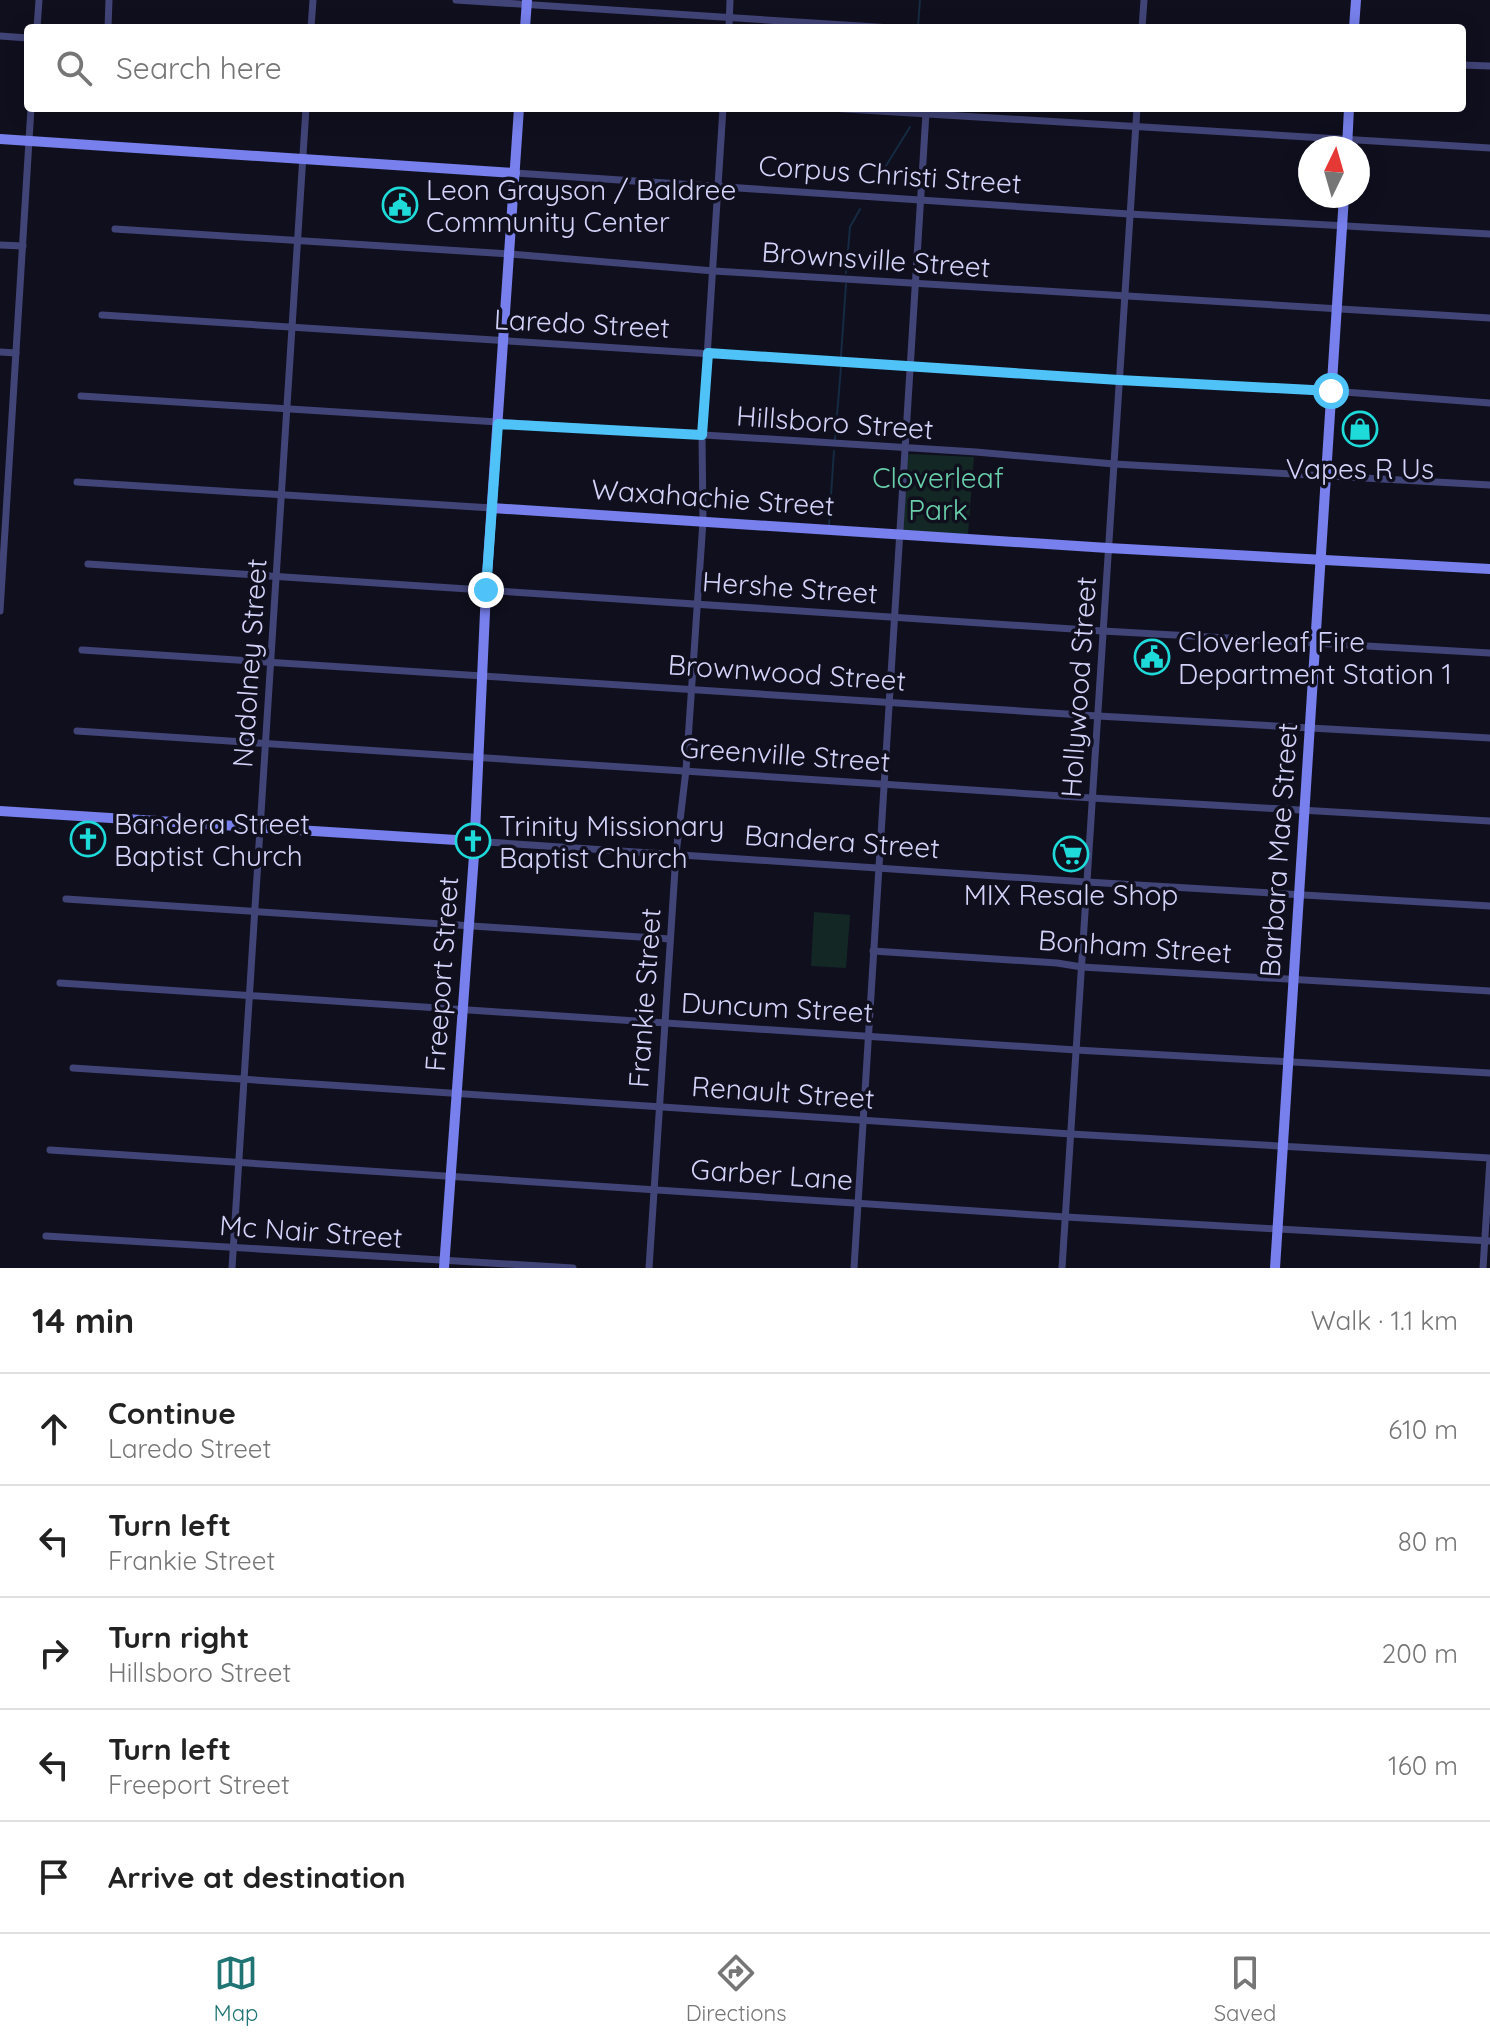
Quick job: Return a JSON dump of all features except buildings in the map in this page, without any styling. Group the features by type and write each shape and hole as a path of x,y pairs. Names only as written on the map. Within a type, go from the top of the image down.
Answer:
{"street":[{"path":"37,24 39,0"},
{"path":"108,24 109,0"},
{"path":"311,24 313,0"},
{"path":"456,0 526,2 827,24"},
{"path":"729,24 730,0"},
{"path":"1142,24 1144,0"},
{"path":"1354,24 1356,0"},
{"path":"525,24 526,2"},
{"path":"0,36 24,38"},
{"path":"1466,65 1490,66"},
{"path":"0,611 4,494 31,112"},
{"name":"Nadolney Street","path":"232,1268 306,112"},
{"name":"Freeport Street","path":"444,1264 474,855 472,841 486,590 519,112"},
{"name":"Frankie Street","path":"649,1268 676,854 686,770 703,521 702,435 723,112"},
{"path":"907,112 1298,140"},
{"name":"Hollywood Street","path":"1062,1268 1137,112"},
{"path":"1347,136 1349,112"},
{"path":"854,1268 926,113"},
{"name":"Corpus Christi Street","path":"0,139 1129,214 1490,234"},
{"path":"1370,144 1490,148"},
{"name":"Barbara Mae Street","path":"1275,1268 1343,208"},
{"name":"Brownsville Street","path":"115,229 510,254 714,271 1490,318"},
{"path":"0,245 23,246"},
{"name":"Laredo Street","path":"102,315 1490,403"},
{"path":"0,352 16,353"},
{"name":"Hillsboro Street","path":"81,396 1114,464 1490,485"},
{"name":"Waxahachie Street","path":"77,482 1108,548 1490,569"},
{"name":"Hershe Street","path":"88,564 1103,631 1490,653"},
{"name":"Brownwood Street","path":"82,650 889,700 1098,716 1490,738"},
{"name":"Greenville Street","path":"77,731 1490,821"},
{"name":"Bandera Street","path":"0,811 1490,906"},
{"path":"66,899 670,939"},
{"name":"Bonham Street","path":"873,951 1082,967 1490,991"},
{"name":"Duncum Street","path":"60,983 1076,1050 1490,1073"},
{"name":"Renault Street","path":"73,1068 1071,1134 1490,1158"},
{"name":"Garber Lane","path":"50,1150 1066,1217 1487,1241"},
{"path":"1483,1268 1490,1158"},
{"name":"Mc Nair Street","path":"46,1236 444,1264 573,1268"}],"green space":[{"name":"Cloverleaf Park","path":"906,456 974,457 968,534 902,529"},
{"path":"814,912 850,915 846,968 811,966"}],"waterway":[{"path":"918,24 920,0"},
{"path":"876,182 910,127"},
{"path":"846,273 850,227 860,209"},
{"path":"841,356 846,284"},
{"path":"835,439 841,367"},
{"path":"829,525 834,451"}],"place":[{"name":"Leon Grayson / Baldree Community Center","path":"400,205"},
{"name":"Vapes R Us","path":"1360,429"},
{"name":"Cloverleaf Fire Department Station 1","path":"1152,657"},
{"name":"Bandera Street Baptist Church","path":"88,839"},
{"name":"Trinity Missionary Baptist Church","path":"473,841"},
{"name":"MIX Resale Shop","path":"1071,854"}],"route":[{"path":"486,590 498,424 702,435 708,353 1331,391"}]}
